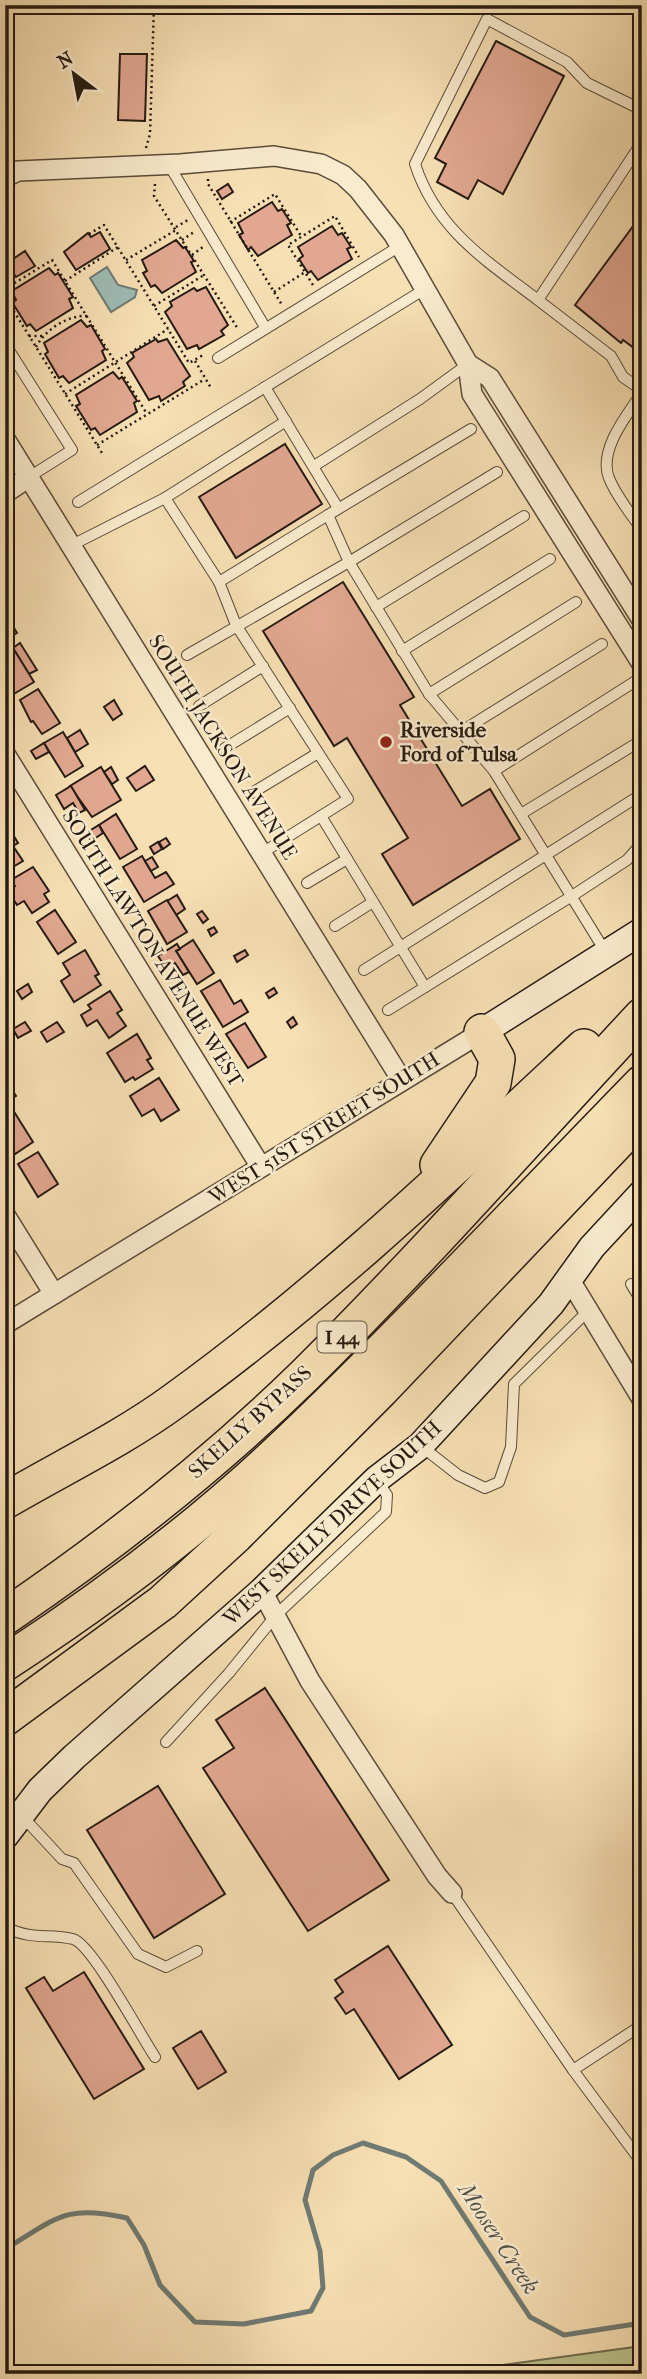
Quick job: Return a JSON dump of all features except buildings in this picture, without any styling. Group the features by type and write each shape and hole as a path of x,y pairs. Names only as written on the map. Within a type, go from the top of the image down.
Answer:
{"highway":[{"path":"5,1502 171,1403 262,1335 409,1209 642,995"},
{"name":"SKELLY BYPASS","path":"5,1618 117,1537 237,1437 304,1376 642,1016"},
{"path":"409,1209 493,1083 497,1059 482,1032"},
{"name":"SKELLY BYPASS","path":"5,1663 62,1626 171,1543 287,1443 642,1083"},
{"path":"5,1718 163,1602 236,1535 381,1390 642,1116"}],"street":[{"path":"5,177 18,171 149,173 169,165 274,156 321,164 343,175 372,203 400,246 468,364 472,394 642,664"},
{"path":"468,364 490,378 642,620"},
{"name":"SOUTH JACKSON AVENUE","path":"5,439 401,1079"},
{"path":"5,493 29,477"},
{"name":"SOUTH LAWTON AVENUE WEST","path":"5,754 261,1167"},
{"name":"WEST 51ST STREET SOUTH","path":"5,1324 642,931"},
{"name":"WEST SKELLY DRIVE SOUTH","path":"5,1836 20,1814 74,1757 262,1591 377,1479 420,1446 551,1304 568,1277 642,1193"},
{"path":"5,1215 54,1294"},
{"path":"568,1277 642,1399"},
{"path":"262,1591 277,1614 310,1681 437,1876 452,1893"}],"lane":[{"path":"642,110 587,83 567,62 487,19 415,164 423,190 462,242 611,356 624,377 642,391 619,428 607,464 608,478 642,530"},
{"path":"538,300 642,142"},
{"path":"169,165 265,327"},
{"path":"218,358 400,246"},
{"path":"78,502 425,289"},
{"path":"5,344 72,450 29,477"},
{"path":"314,466 421,399 468,364"},
{"path":"264,387 338,508"},
{"path":"72,545 165,498 286,421"},
{"path":"219,582 471,429"},
{"path":"187,655 349,562 497,472"},
{"path":"165,498 219,582 236,625 348,799 262,853"},
{"path":"328,515 349,562 429,694 494,771 607,955"},
{"path":"376,607 524,516"},
{"path":"402,650 550,559"},
{"path":"429,694 576,603"},
{"path":"462,731 602,644"},
{"path":"199,706 263,666"},
{"path":"494,771 642,677"},
{"path":"225,748 290,708"},
{"path":"521,814 642,740"},
{"path":"252,793 318,753"},
{"path":"364,970 642,794"},
{"path":"321,816 425,987"},
{"path":"388,1010 627,860 642,843"},
{"path":"307,883 346,859"},
{"path":"335,926 373,902"},
{"path":"631,1284 642,1302"},
{"path":"420,1446 457,1475 485,1488 499,1482 511,1447 514,1384 588,1311"},
{"path":"166,1742 229,1673 277,1614 386,1512 387,1494 377,1479"},
{"path":"20,1814 62,1859 74,1863 138,1954 166,1967 197,1951"},
{"path":"452,1893 573,2070 642,2163"},
{"path":"5,1927 22,1935 75,1939 92,1954 155,2057"},
{"path":"573,2070 642,2025"}],"path":[{"path":"155,5 149,173 154,196 241,334 247,328"},
{"path":"208,178 208,184 230,222 282,305"},
{"path":"230,222 275,194 302,237"},
{"path":"313,285 288,245 335,216 359,257"},
{"path":"89,234 104,225 189,363 205,354"},
{"path":"126,260 176,230"},
{"path":"65,281 118,247"},
{"path":"5,289 52,260 147,414"},
{"path":"274,292 305,272"},
{"path":"155,306 204,275"},
{"path":"5,297 102,453"},
{"path":"75,316 79,304"},
{"path":"27,348 35,346 43,336 75,316 87,316"},
{"path":"65,394 168,329"},
{"path":"29,336 43,336"},
{"path":"194,360 211,388"},
{"path":"97,445 205,379"}],"green space":[{"path":"642,2346 642,2374 436,2374"}],"water":[{"path":"107,267 118,285 137,290 135,297 111,312 90,278"}],"waterway":[{"name":"Mooser Creek","path":"5,2249 50,2222 75,2213 127,2218 144,2245 160,2285 195,2322 244,2324 311,2311 323,2288 320,2251 305,2200 313,2170 333,2155 363,2143 406,2157 441,2181 530,2317 564,2335 642,2323"}],"place":[{"name":"Riverside Ford of Tulsa","path":"386,742"}]}
